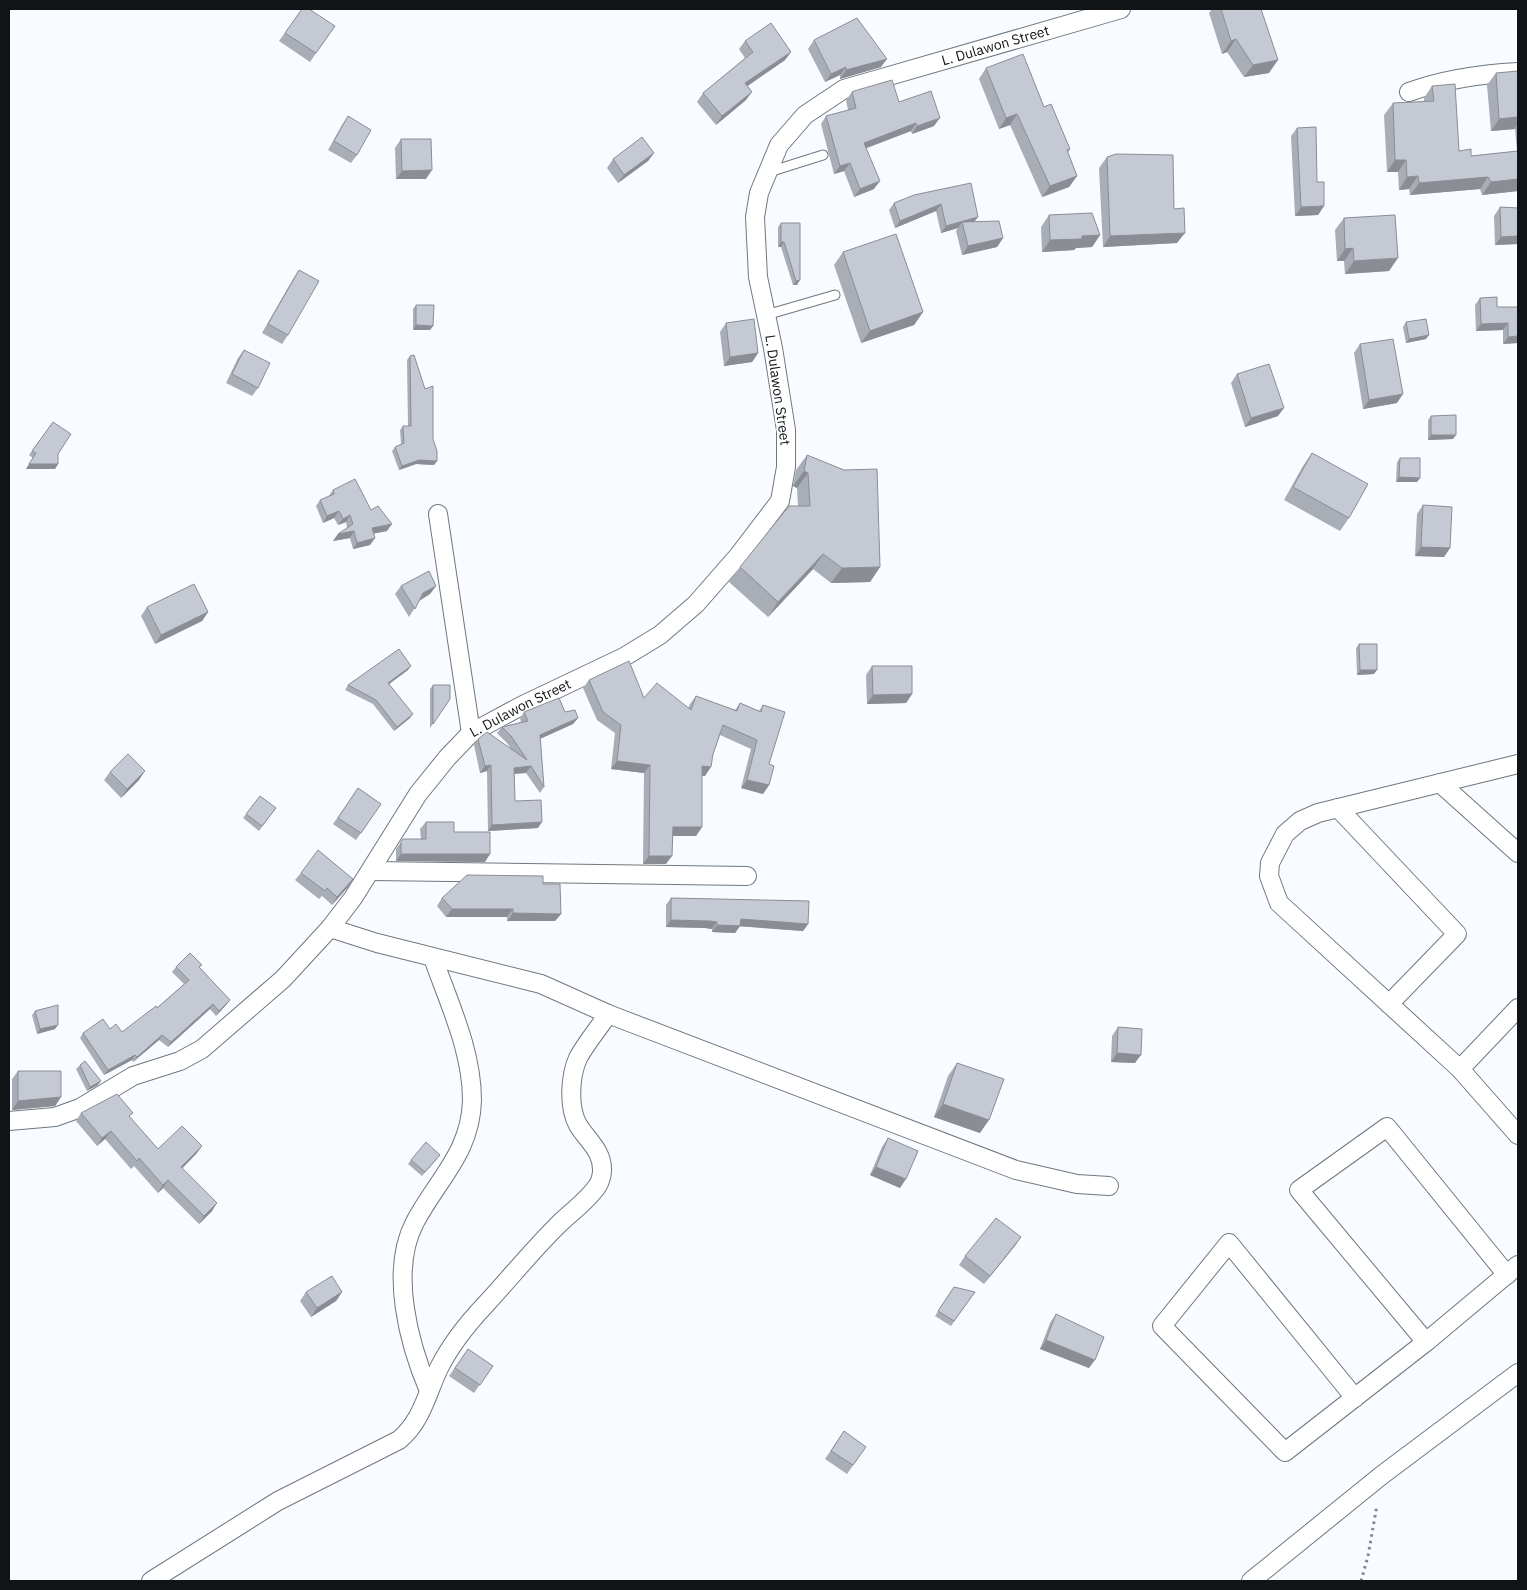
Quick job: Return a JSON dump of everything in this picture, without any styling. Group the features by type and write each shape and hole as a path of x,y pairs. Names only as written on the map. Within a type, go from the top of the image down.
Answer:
{"street":[{"name":"L. Dulawon Street","path":"9,1121 54,1117 80,1108 132,1076 180,1061 202,1049 282,979 330,928 370,871 418,794 447,758 471,733 521,706 624,658 660,635 696,604 738,556 780,501 786,467 786,430 758,277 755,217 759,193 779,145 805,115 844,89 1122,9"},
{"path":"1409,92 1438,81 1476,74 1518,72"},
{"path":"438,514 471,733"},
{"path":"1518,764 1338,808 1300,821 1285,834 1270,863 1269,876 1279,903 1460,1069 1518,1135"},
{"path":"1440,783 1518,853"},
{"path":"1338,808 1457,934 1389,1004"},
{"path":"370,871 747,876"},
{"path":"330,928 377,944 541,984 608,1014 1016,1170 1077,1184 1109,1186"},
{"path":"429,1392 416,1360 408,1322 402,1270 414,1223 457,1158 467,1131 472,1100 468,1061 432,958"},
{"path":"1460,1069 1518,1008"},
{"path":"152,1581 278,1502 399,1440 410,1431 417,1420 448,1352 472,1320 554,1228 589,1196 598,1184 602,1170 599,1154 578,1124 572,1103 572,1080 578,1058 608,1014"},
{"path":"1355,1398 1229,1243 1162,1326 1285,1452 1355,1398 1426,1342 1512,1270 1386,1127 1299,1190 1426,1342"},
{"path":"1251,1581 1470,1406 1518,1373"}],"lane":[{"path":"766,173 823,155"},
{"path":"766,314 835,295"}],"path":[{"path":"1361,1581 1368,1556 1382,1475"}],"building":[{"path":"302,9 309,9 335,26 316,53 285,33"},
{"path":"1221,9 1261,9 1278,60 1253,65 1236,39 1231,41"},
{"path":"857,18 887,59 846,70 846,67 831,74 814,40"},
{"path":"771,23 791,52 745,83 752,92 722,116 703,93 753,52 745,41"},
{"path":"1023,54 1044,107 1051,104 1070,149 1067,150 1077,176 1050,186 1017,114 1006,118 986,68"},
{"path":"1518,71 1518,117 1499,119 1496,73"},
{"path":"892,80 899,102 931,91 940,118 917,126 916,123 864,143 880,181 860,189 850,163 840,166 826,116 856,108 852,92"},
{"path":"1455,84 1459,151 1471,149 1471,156 1518,151 1518,179 1491,182 1488,177 1419,183 1418,176 1407,177 1406,160 1395,160 1393,103 1434,101 1432,86"},
{"path":"348,116 371,130 357,155 334,141"},
{"path":"1316,127 1317,182 1324,182 1324,206 1301,207 1297,128"},
{"path":"642,137 654,153 624,175 613,159"},
{"path":"401,139 431,139 432,170 402,171"},
{"path":"1116,154 1173,155 1174,209 1184,208 1185,233 1110,236 1107,157"},
{"path":"971,183 978,217 946,226 941,204 900,221 894,203 914,195"},
{"path":"1500,207 1518,208 1518,236 1501,237"},
{"path":"1092,213 1100,235 1082,236 1082,239 1050,240 1049,215"},
{"path":"1395,215 1398,258 1354,261 1353,248 1345,249 1344,218"},
{"path":"999,221 1003,238 968,246 962,222"},
{"path":"781,223 800,223 800,280 796,281 784,242 781,242"},
{"path":"896,234 923,312 870,331 843,252"},
{"path":"299,270 319,281 288,335 268,324"},
{"path":"1497,297 1497,307 1518,307 1518,336 1508,337 1508,323 1481,324 1480,298"},
{"path":"416,305 434,305 433,326 416,325"},
{"path":"754,319 758,353 730,357 726,323"},
{"path":"1426,319 1429,335 1409,339 1406,322"},
{"path":"1393,339 1403,394 1369,400 1360,344"},
{"path":"244,350 270,363 258,388 232,374"},
{"path":"414,355 425,389 433,386 433,439 437,451 437,461 419,460 402,466 395,447 404,443 403,426 411,426 410,356"},
{"path":"1269,364 1284,408 1251,418 1237,374"},
{"path":"1456,415 1456,435 1431,435 1431,416"},
{"path":"53,422 71,434 58,454 58,464 29,464 36,453 32,451"},
{"path":"1312,453 1368,484 1349,518 1293,487"},
{"path":"807,455 844,470 877,469 880,567 842,568 823,554 778,602 740,567 789,506 810,506 808,473 804,471"},
{"path":"1400,458 1420,458 1420,478 1399,477"},
{"path":"355,479 371,510 378,506 392,524 372,528 375,538 357,543 354,531 338,534 353,524 350,515 343,519 339,511 327,516 320,500 334,494 333,490"},
{"path":"1423,505 1452,507 1450,548 1421,547"},
{"path":"429,571 436,586 423,593 415,609 401,586"},
{"path":"194,584 208,612 161,635 147,607"},
{"path":"1359,644 1377,644 1377,670 1360,670"},
{"path":"399,649 411,666 388,683 413,714 397,727 376,700 348,685"},
{"path":"629,661 644,698 657,683 691,710 696,696 737,711 740,703 761,712 763,705 785,712 769,764 774,766 769,785 747,780 757,740 723,725 713,754 711,767 702,766 702,827 673,827 672,856 649,856 650,765 617,761 621,725 603,712 589,680"},
{"path":"872,666 912,666 912,694 873,695"},
{"path":"433,685 450,685 450,699 433,724"},
{"path":"559,698 565,712 575,710 578,718 540,735 544,787 531,766 514,768 515,801 541,800 542,822 492,825 491,765 485,766 478,739 487,732 527,760 511,736 502,727 528,721 524,712"},
{"path":"128,754 145,771 127,789 110,772"},
{"path":"358,788 381,804 361,833 338,818"},
{"path":"260,796 276,808 262,826 246,814"},
{"path":"426,822 454,822 454,832 490,832 490,854 401,854 401,842 403,839 426,839"},
{"path":"318,850 353,879 337,897 327,888 325,891 301,873"},
{"path":"467,875 543,876 543,884 560,884 561,914 513,913 513,909 452,909 442,898"},
{"path":"671,898 809,901 808,924 741,919 740,926 717,925 717,922 710,921 671,920"},
{"path":"190,953 202,965 199,967 230,1000 219,1011 213,1004 171,1042 162,1035 137,1057 135,1055 108,1070 83,1033 103,1019 110,1029 116,1024 122,1032 156,1006 157,1008 189,980 176,967"},
{"path":"58,1005 58,1025 40,1029 35,1011"},
{"path":"1118,1027 1142,1029 1141,1055 1117,1053"},
{"path":"85,1061 101,1081 90,1087 80,1065"},
{"path":"957,1063 1004,1079 989,1120 943,1104"},
{"path":"18,1071 61,1071 61,1097 18,1101"},
{"path":"117,1094 133,1113 129,1116 158,1149 182,1126 202,1146 181,1167 217,1203 204,1216 168,1180 163,1185 139,1158 137,1161 111,1131 102,1138 81,1113"},
{"path":"888,1138 918,1151 906,1179 876,1167"},
{"path":"426,1142 440,1155 425,1172 411,1160"},
{"path":"996,1218 1021,1237 990,1276 965,1256"},
{"path":"332,1276 342,1292 317,1308 306,1292"},
{"path":"954,1287 975,1292 954,1321 938,1311"},
{"path":"1056,1314 1104,1337 1095,1360 1046,1340"},
{"path":"468,1349 493,1366 480,1385 455,1368"},
{"path":"844,1431 866,1447 853,1465 831,1451"}]}
